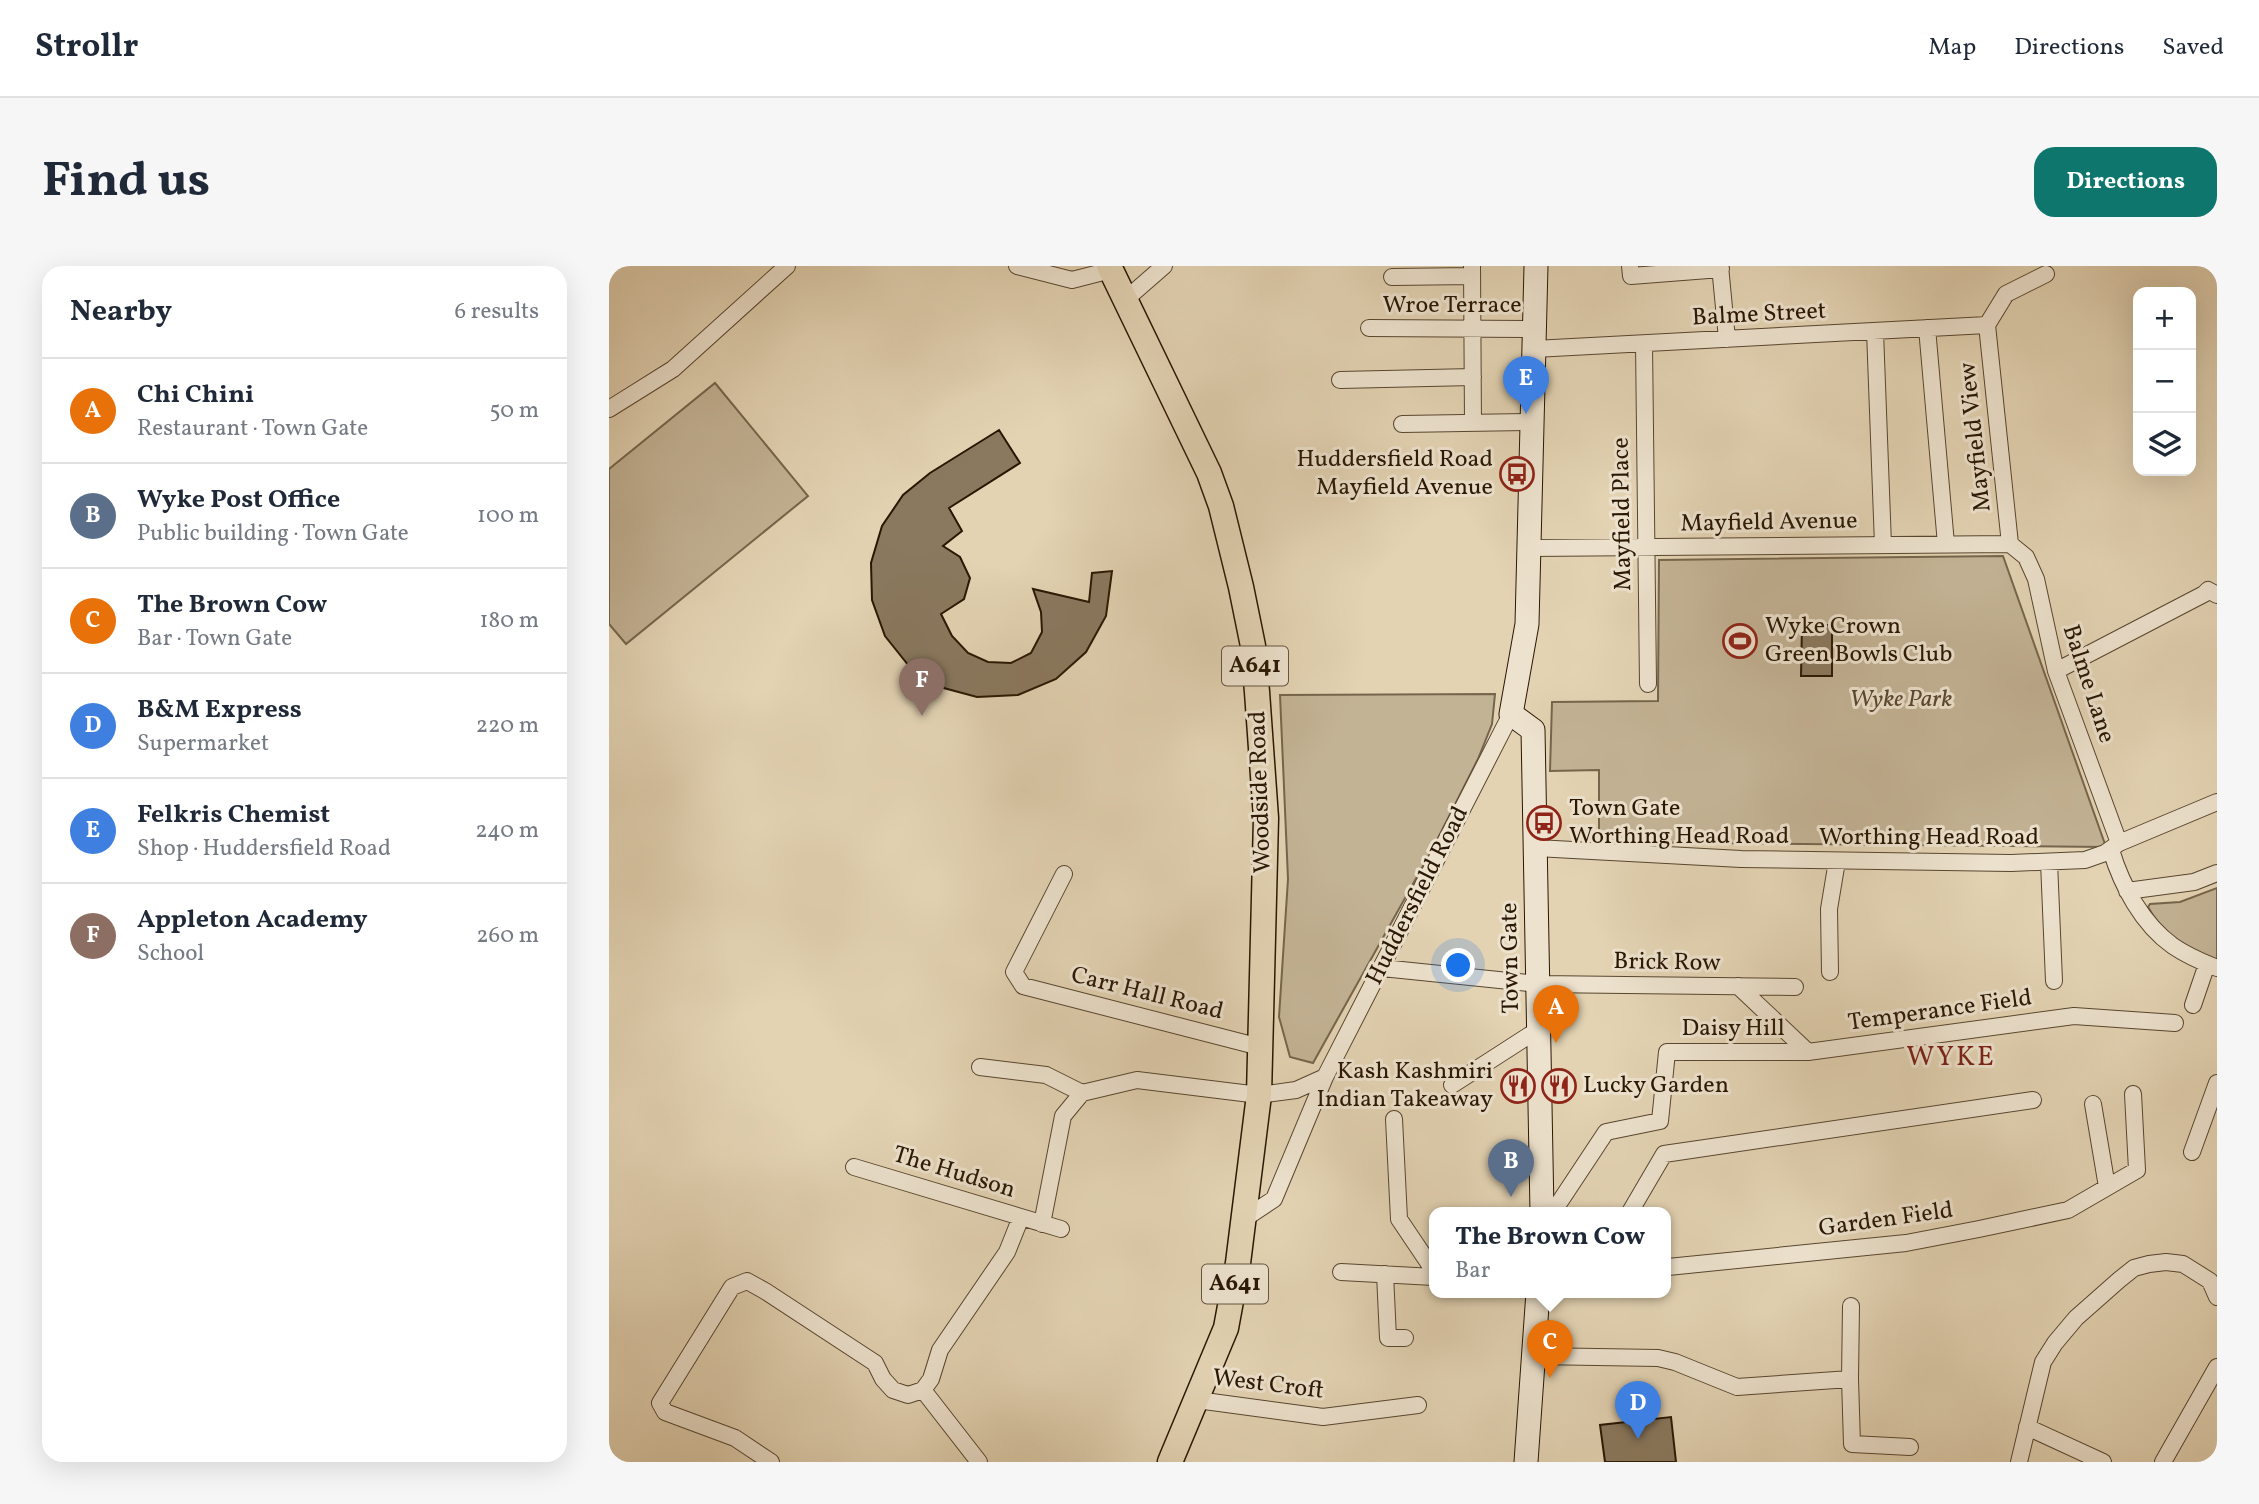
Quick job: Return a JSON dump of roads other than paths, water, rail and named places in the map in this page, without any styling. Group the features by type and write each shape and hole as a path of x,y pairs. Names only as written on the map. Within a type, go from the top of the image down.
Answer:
{"main road":[{"name":"Huddersfield Road","path":"1511,714 1527,624 1536,266"},
{"name":"Woodside Road","path":"1110,268 1209,473 1231,541 1249,620 1266,818 1259,1095"},
{"name":"Town Gate","path":"1511,714 1533,730 1542,1207"},
{"name":"A641","path":"1170,1462 1226,1328 1244,1219 1259,1095"},
{"path":"1526,1462 1538,1298"}],"street":[{"path":"609,409 673,369 787,266"},
{"path":"1017,266 1072,280 1110,268"},
{"path":"1125,300 1164,266"},
{"path":"1630,266 1631,276 1721,267 1727,339"},
{"path":"1392,277 1472,271 1473,423"},
{"path":"1987,325 2006,294 2046,274"},
{"name":"Balme Street","path":"1534,339 1644,344 1987,325"},
{"name":"Mayfield View","path":"1987,325 2010,544"},
{"name":"Wroe Terrace","path":"1369,328 1473,328 1534,339"},
{"path":"1927,328 1946,544"},
{"path":"1875,331 1883,545"},
{"name":"Mayfield Place","path":"1644,344 1648,684"},
{"path":"1340,380 1473,377"},
{"path":"1402,424 1532,422"},
{"name":"Mayfield Avenue","path":"1529,548 2010,544"},
{"name":"Balme Lane","path":"2010,544 2026,556 2036,579 2056,671 2115,847"},
{"path":"2056,671 2208,590 2217,596"},
{"name":"Huddersfield Road","path":"1244,1219 1274,1199 1325,1077 1511,714"},
{"name":"Worthing Head Road","path":"1535,848 1681,857 1837,861 2085,860 2217,802"},
{"path":"2115,847 2127,891 2145,917 2172,946 2212,966 2193,1005"},
{"path":"1830,972 1829,909 1837,861"},
{"path":"2049,862 2054,981"},
{"path":"2127,891 2194,882 2217,873"},
{"name":"Carr Hall Road","path":"1064,874 1014,972 1023,986 1260,1046"},
{"name":"Brick Row","path":"1382,968 1538,984 1795,987"},
{"path":"1738,986 1808,1052"},
{"name":"Temperance Field","path":"1808,1052 2074,1016 2175,1023"},
{"path":"1453,1085 1539,1029"},
{"name":"Daisy Hill","path":"1556,1207 1606,1132 1660,1121 1667,1052 1808,1052"},
{"path":"980,1067 1046,1075 1082,1093 1137,1080 1259,1095 1296,1090 1325,1077"},
{"path":"2192,1152 2217,1083"},
{"name":"The Hudson","path":"1042,1223 1063,1115 1082,1093"},
{"name":"Garden Field","path":"1671,1267 1906,1243 2068,1210 2137,1170 2133,1094"},
{"path":"1633,1207 1664,1154 2033,1100"},
{"path":"2093,1104 2107,1188"},
{"path":"1394,1119 1399,1219 1429,1263"},
{"name":"The Hudson","path":"854,1167 1061,1229"},
{"path":"771,1462 735,1438 665,1412 660,1403 726,1293 738,1283 747,1281 765,1291 874,1363 893,1390 908,1395 923,1391 931,1379 940,1350 1007,1252 1021,1217"},
{"path":"2018,1462 2043,1362 2076,1318 2134,1268 2166,1262 2183,1264 2210,1281 2217,1297"},
{"path":"1341,1272 1429,1277"},
{"path":"1385,1274 1388,1338 1405,1338"},
{"path":"1851,1306 1852,1444 1910,1447"},
{"path":"1535,1356 1658,1358 1675,1362 1737,1387 1850,1380"},
{"path":"2163,1462 2217,1367"},
{"path":"923,1391 979,1462"},
{"name":"West Croft","path":"1197,1400 1323,1417 1418,1405"},
{"path":"2027,1427 2103,1462"}],"place":[{"name":"Felkris Chemist","path":"1526,414"},
{"name":"Huddersfield Road Mayfield Avenue","path":"1517,474"},
{"name":"Wyke Crown Green Bowls Club","path":"1740,641"},
{"name":"Appleton Academy","path":"922,716"},
{"name":"Town Gate Worthing Head Road","path":"1544,823"},
{"name":"Chi Chini","path":"1556,1043"},
{"name":"Kash Kashmiri Indian Takeaway","path":"1518,1086"},
{"name":"Lucky Garden","path":"1559,1086"},
{"name":"Wyke Post Office","path":"1511,1197"},
{"name":"The Brown Cow","path":"1550,1378"},
{"name":"B&M Express","path":"1638,1439"}],"district":[{"name":"WYKE","path":"1951,1057"}],"park label":[{"name":"Wyke Park","path":"1901,700"}]}
